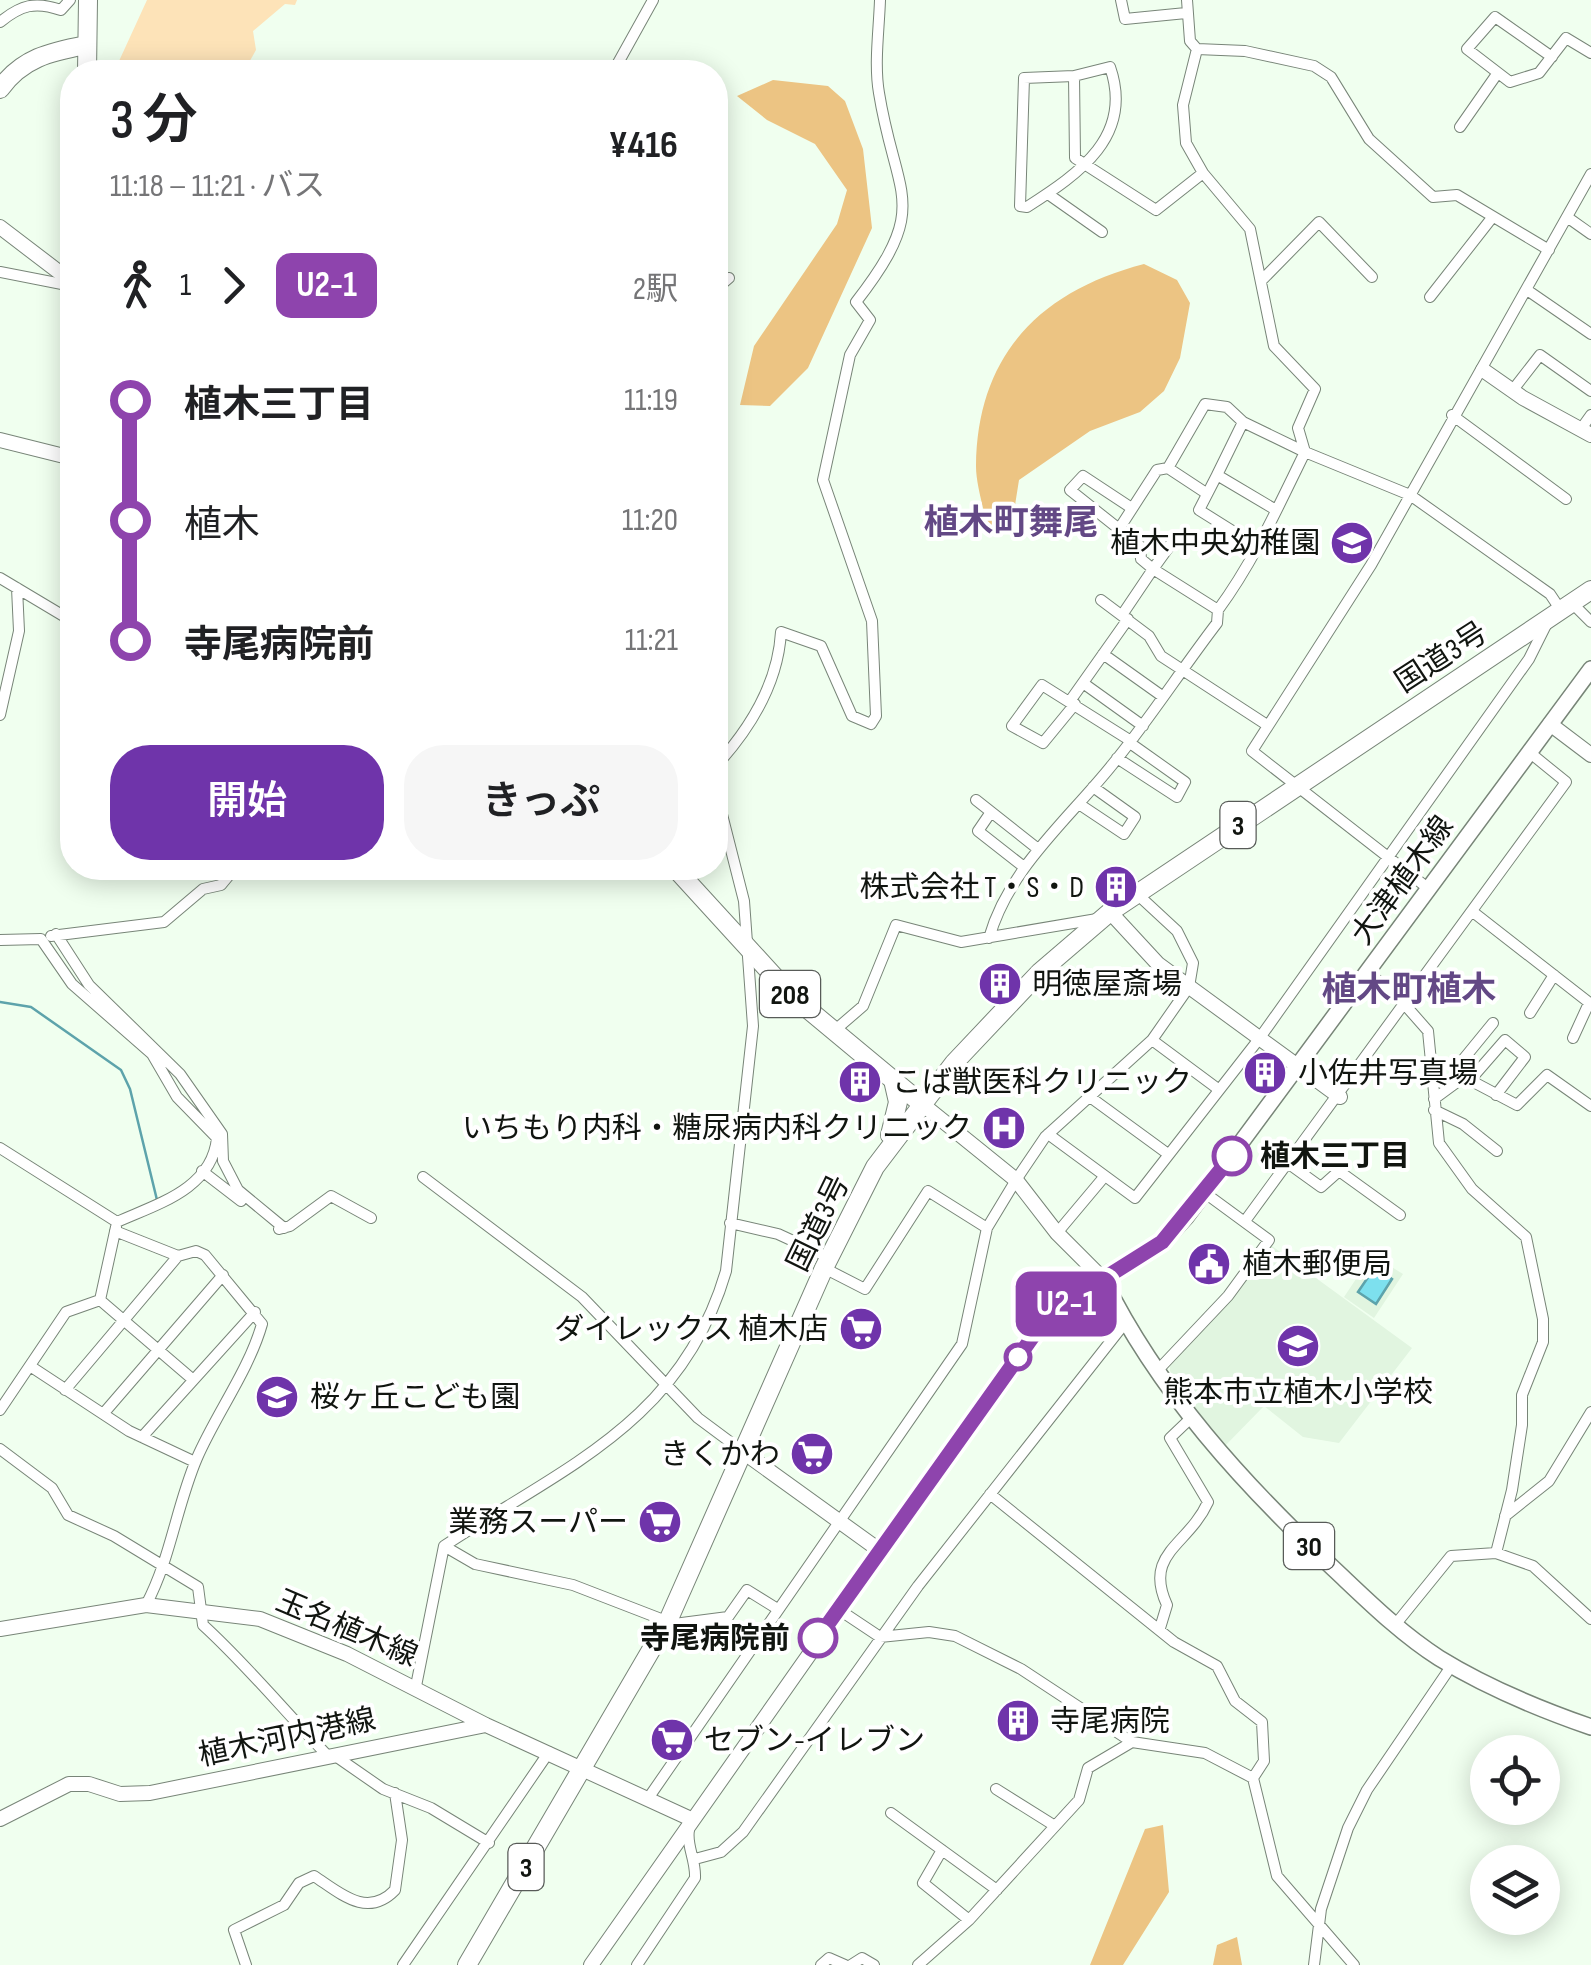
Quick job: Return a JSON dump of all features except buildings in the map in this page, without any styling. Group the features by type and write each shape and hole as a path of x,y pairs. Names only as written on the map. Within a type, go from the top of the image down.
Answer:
{"highway":[{"path":"81,3 87,60"},
{"path":"0,89 10,74 37,56 86,44"},
{"name":"国道3号","path":"466,1965 586,1768 668,1621 875,1167 922,1104 1040,972 1106,915 1591,590"},
{"name":"208","path":"686,880 749,952 834,1031 922,1104"},
{"path":"875,1167 897,1117 892,1080"}],"main road":[{"name":"大津植木線","path":"1103,1279 1162,1242 1205,1192 1591,669"},
{"name":"30","path":"1103,1279 1125,1323 1252,1493 1394,1625 1452,1665 1503,1692 1591,1727"}],"street":[{"path":"620,60 653,0"},
{"path":"728,753 766,692 782,632 820,646 852,716 871,724 876,716 872,622 823,480 850,355 870,320 856,302 885,264 905,220 878,86 880,0"},
{"path":"1120,0 1125,19 1186,13"},
{"path":"1187,0 1190,41 1197,49 1245,52 1314,66 1331,77 1368,139 1432,197 1457,195 1548,250"},
{"path":"0,22 28,5 44,4 60,10 81,3"},
{"path":"1552,57 1491,18 1467,49 1510,82 1535,75 1552,57 1569,37 1591,53"},
{"path":"988,938 998,904 1024,867 1118,758 1216,623 1218,610 1258,547 1305,452 1298,428 1315,389 1274,346 1250,228 1203,173 1181,126 1197,49"},
{"path":"1112,68 1114,126 1086,166 1027,207 1018,201 1024,78 1074,76 1112,68"},
{"path":"1460,127 1497,74"},
{"path":"1074,76 1075,158 1156,210 1203,173"},
{"path":"1429,889 1252,750 1333,627 1591,174"},
{"path":"1048,194 1102,232"},
{"path":"1567,218 1591,234"},
{"path":"1430,296 1492,219"},
{"path":"1261,281 1319,222 1372,277"},
{"path":"0,227 60,274"},
{"path":"0,272 60,282"},
{"path":"1527,290 1591,334"},
{"path":"1512,391 1540,355 1591,391"},
{"path":"1482,370 1586,432 1591,415"},
{"path":"1168,468 1205,404 1227,408 1242,422 1305,452 1410,495 1550,594 1560,610 1591,622"},
{"path":"1452,414 1566,499"},
{"path":"1242,422 1199,510 1258,547"},
{"path":"0,440 60,455"},
{"path":"1119,529 1130,506 1158,470 1168,468 1206,493"},
{"path":"1217,475 1276,510"},
{"path":"1130,506 1083,476 1070,490 1140,546 1141,559 1153,569 1218,610"},
{"path":"1118,758 1177,798 1185,782 1072,702 1039,686 1012,726 1044,743 1072,702 1103,654 1153,569 1176,537"},
{"path":"0,578 60,614"},
{"path":"0,715 19,631 18,588"},
{"path":"1101,600 1125,617 1180,671 1267,725"},
{"path":"1048,1134 1134,1199 1260,1039 1560,610"},
{"path":"1103,654 1162,696"},
{"path":"1083,683 1143,726"},
{"path":"1550,724 1591,755"},
{"path":"1246,1222 1566,782 1529,752"},
{"path":"1079,804 1124,834 1135,818 1093,787"},
{"path":"976,800 1038,849"},
{"path":"991,812 978,830 1024,867"},
{"path":"416,1686 444,1546 595,1453 667,1387 692,1353 716,1304 726,1271 753,1045 744,901 728,838"},
{"path":"0,940 40,939 164,922 203,889 221,885 225,880"},
{"path":"647,1800 962,1344 987,1228 1016,1180 1048,1134 1152,1040 1189,987 1193,963 1177,931 1136,894"},
{"path":"1473,912 1590,1003 1573,1038"},
{"path":"834,1031 863,1006 896,924 962,942 1106,915 1158,964 1340,1097"},
{"path":"56,934 89,985 180,1074 222,1134 222,1161 238,1190 284,1228"},
{"path":"40,939 72,984 152,1054 177,1097 216,1138 216,1149 187,1191 116,1227"},
{"path":"1367,973 1407,1004 1428,1031 1442,1148 1472,1189 1526,1237 1542,1319 1542,1342 1522,1395 1522,1424 1496,1553"},
{"path":"1530,1013 1554,975"},
{"path":"1493,1023 1456,1069 1464,1078 1520,1104 1549,1076 1591,1106"},
{"path":"1152,1040 1218,1089"},
{"path":"1434,1105 1505,1040 1525,1058 1496,1094"},
{"path":"1090,1097 1168,1154"},
{"path":"591,1965 879,1550 1036,1332 1103,1279 1057,1233 1016,1180 922,1104 830,1267"},
{"path":"1434,1105 1498,1151"},
{"path":"0,1148 116,1227 178,1256"},
{"path":"1289,1164 1321,1188 1339,1171 1400,1214"},
{"path":"202,1171 279,1229 331,1196 370,1218"},
{"path":"423,1177 582,1298 667,1387 746,1454 879,1550"},
{"path":"1057,1233 1104,1177"},
{"path":"730,1223 790,1238 864,1289 928,1191 987,1228"},
{"path":"1159,1369 1228,1296 1269,1240 1205,1192"},
{"path":"100,1300 116,1227"},
{"path":"65,1390 178,1256 196,1251 223,1275 262,1324 196,1462 172,1528 167,1566 146,1605"},
{"path":"103,1414 223,1275"},
{"path":"100,1300 191,1378"},
{"path":"0,1410 66,1312 100,1300"},
{"path":"142,1437 191,1378 255,1312"},
{"path":"695,1859 721,1852 743,1832 837,1705 880,1637 1125,1323"},
{"path":"30,1366 142,1437 196,1462"},
{"path":"1505,1516 1548,1481 1591,1412"},
{"path":"1160,1628 1167,1605 1158,1584 1158,1569 1208,1502 1170,1438 1192,1416"},
{"path":"0,1449 52,1488 68,1515 167,1566 198,1587 202,1625 250,1668 289,1718 331,1755 489,1844"},
{"path":"990,1494 1160,1628 1217,1666 1235,1701 1262,1722 1264,1761 1253,1778"},
{"path":"444,1546 475,1564 573,1584 668,1621 728,1617 747,1590 776,1608"},
{"path":"1394,1625 1451,1556 1496,1553 1534,1566 1590,1617"},
{"name":"玉名植木線","path":"0,1629 146,1605 260,1619 298,1632 416,1686 486,1725"},
{"path":"838,1610 880,1637 930,1632 956,1636 1021,1669 1132,1742 1205,1753 1253,1778 1261,1797 1278,1876 1354,1965"},
{"path":"1314,1965 1336,1856 1360,1802 1452,1665"},
{"path":"486,1725 691,1819"},
{"name":"植木河内港線","path":"0,1819 69,1784 89,1784 120,1794 150,1793 486,1725"},
{"path":"918,1965 934,1956 1079,1800 1088,1768 1132,1742"},
{"path":"403,1965 550,1752"},
{"path":"996,1790 1055,1826"},
{"path":"246,1965 234,1930 284,1904 299,1883 314,1876 349,1901 372,1904 395,1890 402,1840 395,1794"},
{"path":"891,1812 997,1890"},
{"path":"638,1965 691,1888 695,1859 687,1841 691,1819"},
{"path":"942,1850 923,1883 968,1920"},
{"path":"822,1965 829,1958 848,1965 862,1958 874,1965"}],"shaded area":[{"path":"147,0 297,0 295,5 285,4 253,31 256,50 250,60 120,60"},
{"path":"773,80 828,86 845,101 863,149 872,228 808,368 770,406 740,405 754,346 837,224 847,190 815,144 767,120 737,96"},
{"path":"1144,264 1177,280 1190,303 1180,358 1164,391 1140,412 1090,431 1019,480 1013,518 987,527 976,473 979,427 988,391 1002,360 1045,311 1074,291"},
{"name":"熊本市立植木小学校","path":"1272,1246 1412,1348 1339,1443 1303,1437 1264,1406 1223,1448 1170,1371 1170,1363 1231,1298"},
{"name":"熊本市立植木小学校","path":"1372,1255 1403,1274 1374,1318 1344,1297"},
{"path":"1163,1825 1169,1892 1123,1965 1090,1965 1145,1829"},
{"path":"1237,1937 1242,1965 1213,1965 1217,1945"}],"water":[{"path":"1375,1267 1392,1279 1376,1304 1358,1292"}],"waterway":[{"path":"0,1002 31,1007 121,1070 130,1089 157,1200"}],"bus line":[{"name":"U2-1","path":"818,1638 1036,1332 1081,1293 1162,1242 1232,1156"}],"place":[{"name":"植木中央幼稚園","path":"1352,543"},
{"name":"株式会社 T・S・D","path":"1116,887"},
{"name":"明徳屋斎場","path":"1000,984"},
{"name":"小佐井写真場","path":"1265,1073"},
{"name":"こば獣医科クリニック","path":"860,1082"},
{"name":"いちもり内科・糖尿病内科クリニック","path":"1004,1128"},
{"name":"植木三丁目","path":"1232,1156"},
{"name":"植木郵便局","path":"1209,1264"},
{"name":"ダイレックス 植木店","path":"861,1329"},
{"name":"熊本市立植木小学校","path":"1298,1346"},
{"name":"桜ヶ丘こども園","path":"277,1397"},
{"name":"きくかわ","path":"812,1454"},
{"name":"業務スーパー","path":"660,1522"},
{"name":"寺尾病院前","path":"818,1638"},
{"name":"寺尾病院","path":"1018,1721"},
{"name":"セブン-イレブン","path":"672,1740"}],"district":[{"name":"植木町舞尾","path":"1011,522"},
{"name":"植木町植木","path":"1409,989"}]}
